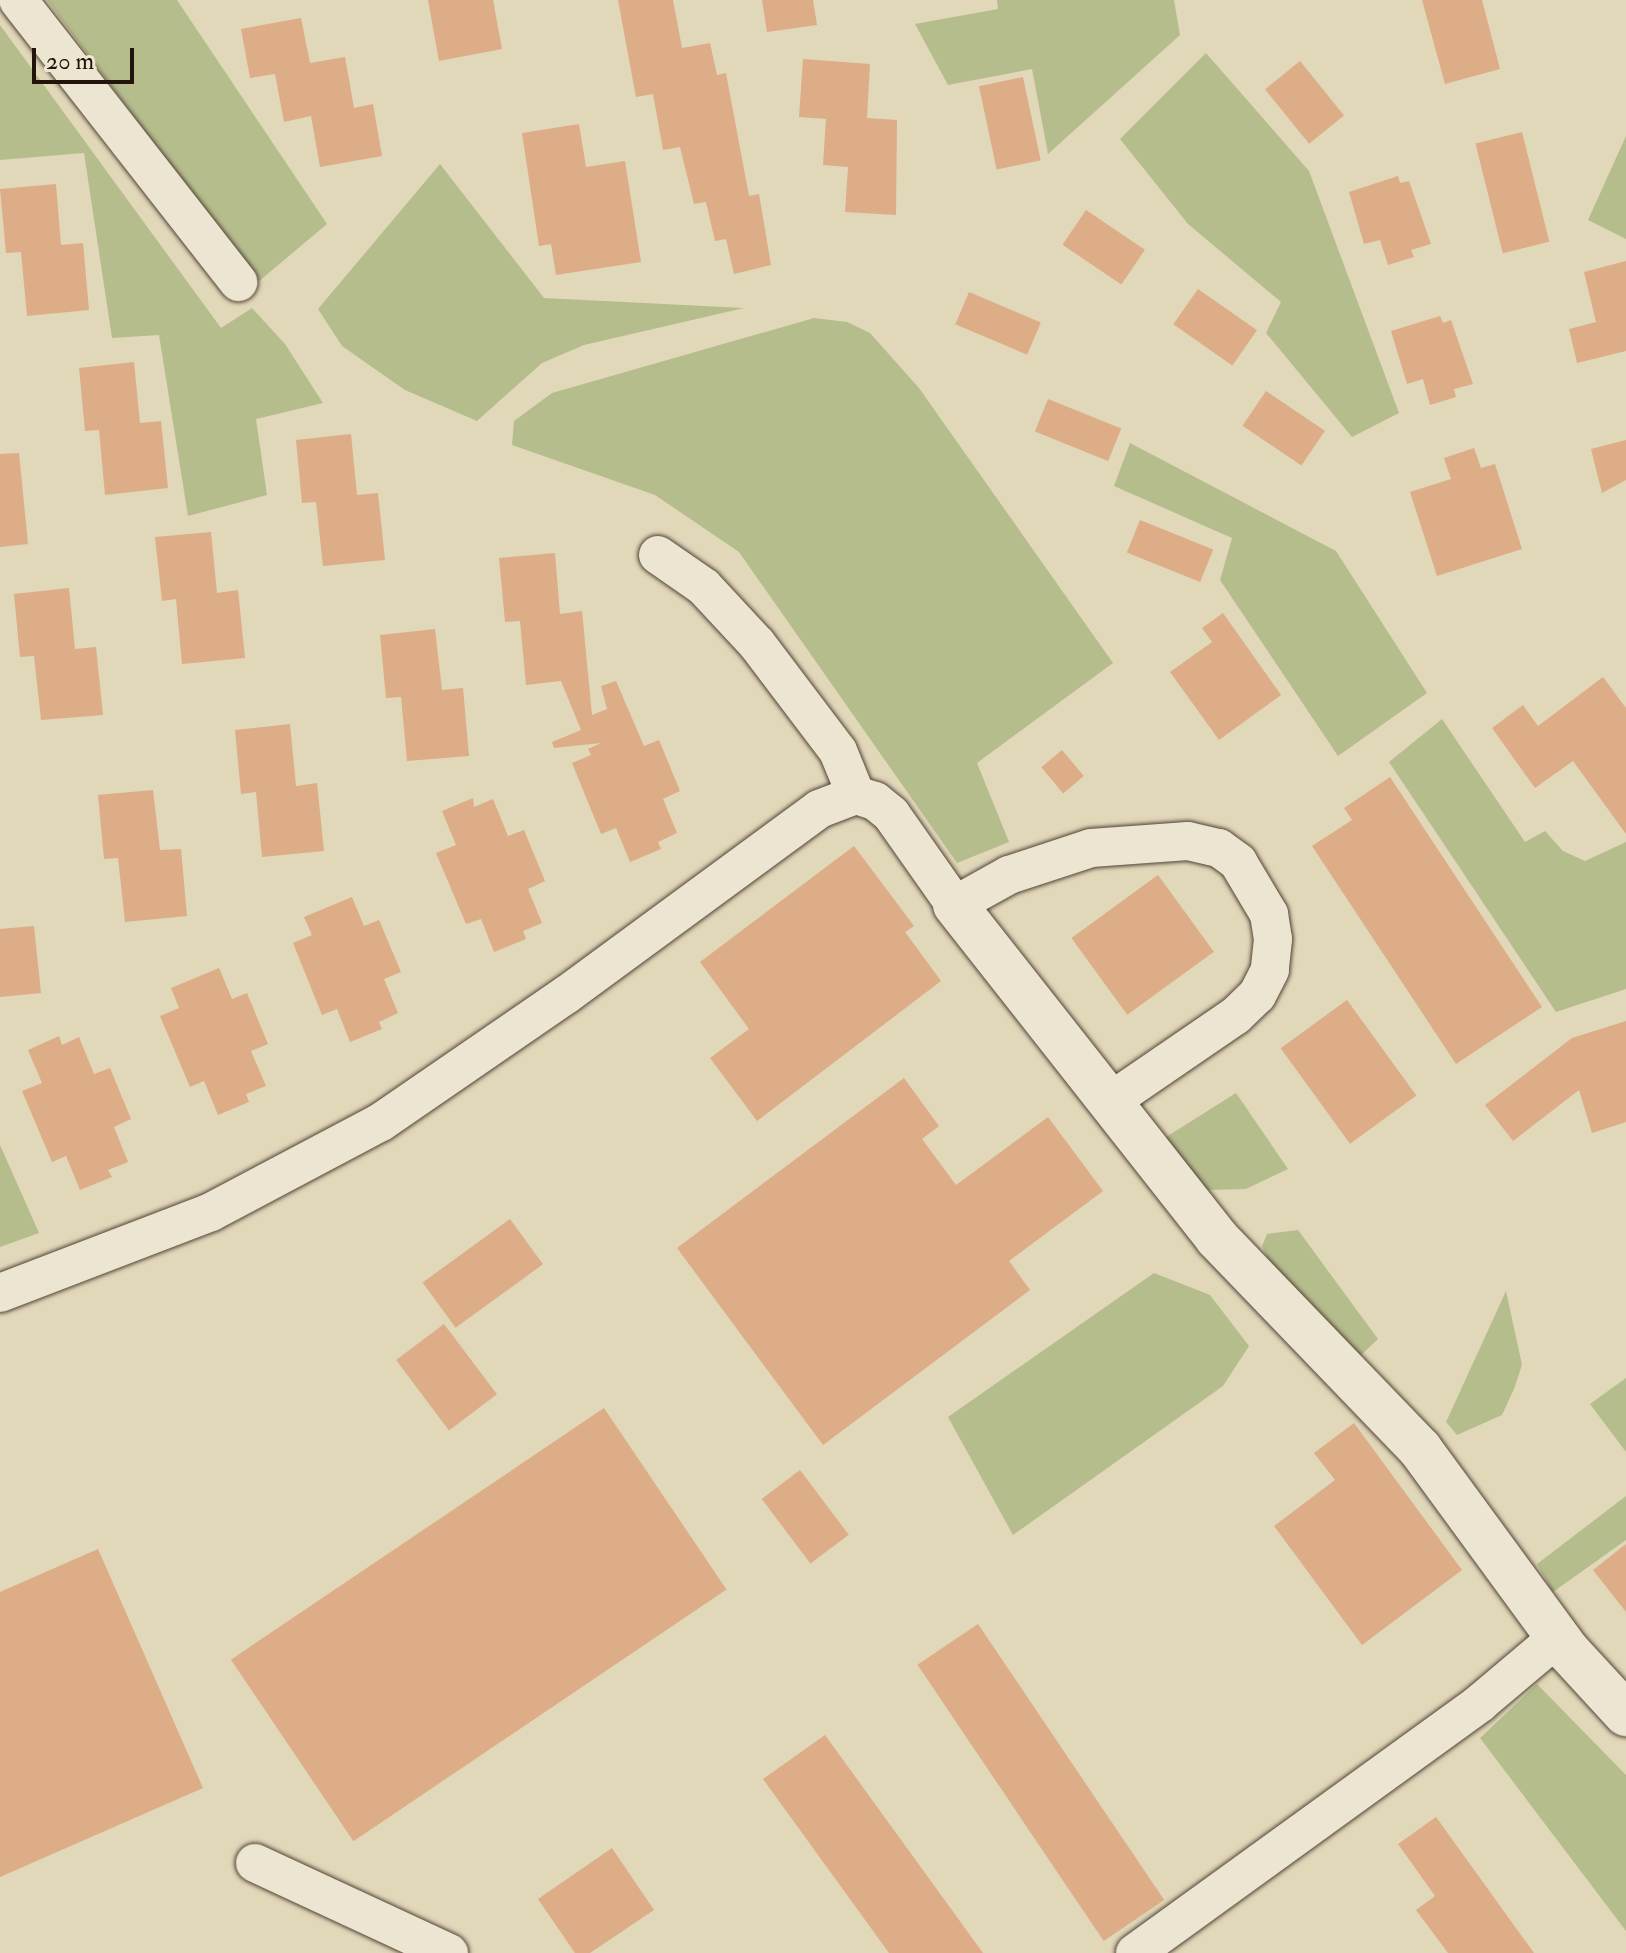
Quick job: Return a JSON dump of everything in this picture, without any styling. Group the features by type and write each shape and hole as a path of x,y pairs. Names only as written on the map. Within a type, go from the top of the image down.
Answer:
{"street":[{"path":"18,0 238,282"},
{"path":"658,555 704,587 757,644 838,751 856,795"},
{"path":"0,1293 211,1212 381,1122 566,995 819,809 856,795 875,801 891,814 955,905 1108,1103 1280,1309 1420,1449 1558,1637 1626,1714"},
{"path":"955,905 1009,875 1091,848 1188,841 1219,848 1238,862 1269,914 1273,939 1270,970 1257,995 1235,1016 1108,1103"},
{"path":"1135,1953 1480,1703 1558,1637"},
{"path":"255,1863 449,1953"}],"green space":[{"path":"47,0 177,0 327,224 258,282"},
{"path":"997,0 1174,0 1180,35 1048,154 1032,69 948,85 915,24 998,9"},
{"path":"0,25 221,328 252,308 285,344 323,403 256,419 267,495 188,516 159,335 112,338 84,153 0,160"},
{"path":"1206,53 1309,171 1399,413 1352,437 1266,333 1281,302 1188,224 1120,139"},
{"path":"1626,136 1626,239 1588,220"},
{"path":"440,164 544,298 744,308 584,345 542,363 477,421 405,390 342,346 318,309"},
{"path":"814,318 847,322 870,333 919,388 1113,663 977,763 1009,842 957,863 739,552 655,495 512,445 514,421 552,393"},
{"path":"1130,443 1336,551 1427,693 1338,756 1220,580 1232,538 1114,486"},
{"path":"1442,719 1525,842 1545,831 1563,851 1585,861 1626,842 1626,989 1556,1012 1389,762"},
{"path":"1236,1093 1288,1169 1246,1189 1206,1190 1163,1139"},
{"path":"0,1145 39,1233 0,1247"},
{"path":"1298,1230 1378,1339 1359,1357 1274,1271 1262,1246 1267,1234"},
{"path":"1154,1273 1210,1295 1249,1346 1223,1386 1013,1535 948,1417"},
{"path":"1506,1291 1522,1365 1514,1389 1502,1415 1457,1435 1446,1422"},
{"path":"1626,1378 1626,1452 1590,1404"},
{"path":"1626,1496 1626,1540 1553,1592 1537,1564"},
{"path":"1537,1684 1626,1775 1626,1931 1480,1738"}],"building":[{"path":"428,0 493,0 502,49 439,61"},
{"path":"618,0 673,0 682,48 710,43 717,75 726,73 749,196 759,194 771,265 734,274 726,239 715,241 706,202 694,204 680,147 663,150 653,94 636,97"},
{"path":"762,0 813,0 817,25 767,32"},
{"path":"1422,0 1482,0 1500,69 1445,84"},
{"path":"301,18 310,63 345,57 354,108 373,104 382,156 320,167 311,116 284,122 275,74 250,78 241,29"},
{"path":"803,59 870,64 867,118 897,120 896,215 845,212 848,167 823,165 826,119 799,117"},
{"path":"1300,61 1344,115 1309,144 1265,89"},
{"path":"1023,77 1041,160 997,169 979,86"},
{"path":"579,124 586,167 625,161 641,262 556,275 551,244 539,246 522,133"},
{"path":"1522,132 1549,242 1503,253 1475,144"},
{"path":"1398,176 1400,183 1409,181 1431,244 1411,250 1414,257 1388,265 1380,240 1364,244 1349,192"},
{"path":"56,184 61,245 83,243 89,310 27,316 21,252 6,253 0,189"},
{"path":"1086,210 1145,250 1121,285 1063,245"},
{"path":"1626,261 1626,351 1577,363 1569,329 1596,322 1584,272"},
{"path":"1198,289 1257,330 1232,366 1173,324"},
{"path":"969,292 1041,322 1027,355 955,324"},
{"path":"1440,316 1443,323 1451,320 1473,384 1454,389 1456,397 1430,405 1423,379 1407,384 1391,331"},
{"path":"134,362 140,423 161,421 168,488 105,495 99,430 85,431 79,368"},
{"path":"1266,391 1325,431 1301,466 1243,426"},
{"path":"1048,399 1121,429 1108,461 1035,431"},
{"path":"351,434 357,495 378,493 385,560 323,566 316,502 302,503 296,440"},
{"path":"1626,440 1626,480 1602,493 1591,449"},
{"path":"1474,448 1481,468 1495,464 1522,549 1437,576 1410,492 1451,479 1444,458"},
{"path":"19,453 28,544 0,547 0,454"},
{"path":"1140,520 1213,550 1200,582 1127,552"},
{"path":"211,532 217,593 238,590 245,658 182,664 176,599 162,601 155,537"},
{"path":"555,553 560,614 582,611 592,715 607,709 601,686 616,681 644,746 659,740 680,791 663,799 677,833 658,842 661,849 630,862 616,828 601,834 572,763 591,755 588,749 601,743 554,748 552,742 581,730 561,681 526,685 520,621 505,622 499,558"},
{"path":"69,588 75,649 96,647 103,715 41,720 34,656 20,657 14,594"},
{"path":"1223,613 1281,695 1219,740 1170,672 1212,642 1202,628"},
{"path":"435,629 442,690 463,688 469,756 407,761 401,697 386,698 380,635"},
{"path":"1603,677 1626,708 1626,834 1573,761 1535,788 1492,728 1523,705 1538,726"},
{"path":"290,724 296,786 317,783 324,851 262,857 256,792 241,794 235,730"},
{"path":"1062,750 1084,776 1063,793 1041,767"},
{"path":"1390,777 1542,1007 1456,1064 1312,846 1352,820 1344,808"},
{"path":"153,790 160,850 181,849 187,916 125,922 118,858 104,859 98,795"},
{"path":"473,798 474,807 493,799 508,836 524,830 545,881 528,889 542,923 523,931 526,939 494,952 481,919 466,924 436,853 456,845 442,811"},
{"path":"854,846 914,926 905,932 941,981 757,1121 710,1058 749,1029 700,962"},
{"path":"1158,875 1214,952 1127,1015 1071,938"},
{"path":"352,897 364,926 379,920 401,972 384,979 398,1013 379,1022 382,1029 350,1042 337,1009 322,1015 293,943 312,935 304,917"},
{"path":"34,926 41,993 0,997 0,929"},
{"path":"219,968 232,999 247,993 268,1044 251,1051 266,1086 246,1094 249,1102 218,1115 204,1081 190,1087 160,1016 179,1008 171,988"},
{"path":"1347,1000 1416,1095 1350,1144 1281,1048"},
{"path":"1626,1021 1626,1122 1592,1133 1579,1090 1513,1141 1485,1105 1572,1038"},
{"path":"59,1036 62,1045 79,1037 94,1074 110,1068 131,1119 114,1127 128,1162 108,1170 112,1177 80,1190 66,1156 52,1162 22,1091 42,1083 28,1050"},
{"path":"904,1078 939,1126 922,1139 956,1185 1048,1117 1103,1191 1009,1261 1030,1290 823,1445 677,1248"},
{"path":"510,1219 543,1264 456,1328 423,1282"},
{"path":"444,1324 497,1394 449,1430 396,1360"},
{"path":"604,1408 726,1590 353,1841 231,1660"},
{"path":"1354,1423 1462,1570 1362,1645 1274,1526 1335,1480 1314,1453"},
{"path":"800,1470 849,1535 810,1564 762,1499"},
{"path":"1626,1544 1626,1612 1593,1570"},
{"path":"98,1549 203,1788 0,1877 0,1592"},
{"path":"978,1624 1164,1900 1104,1941 917,1665"},
{"path":"825,1735 983,1953 889,1953 763,1779"},
{"path":"1436,1817 1534,1953 1448,1953 1416,1910 1435,1896 1398,1844"},
{"path":"612,1848 654,1910 590,1953 575,1953 538,1899"}]}
